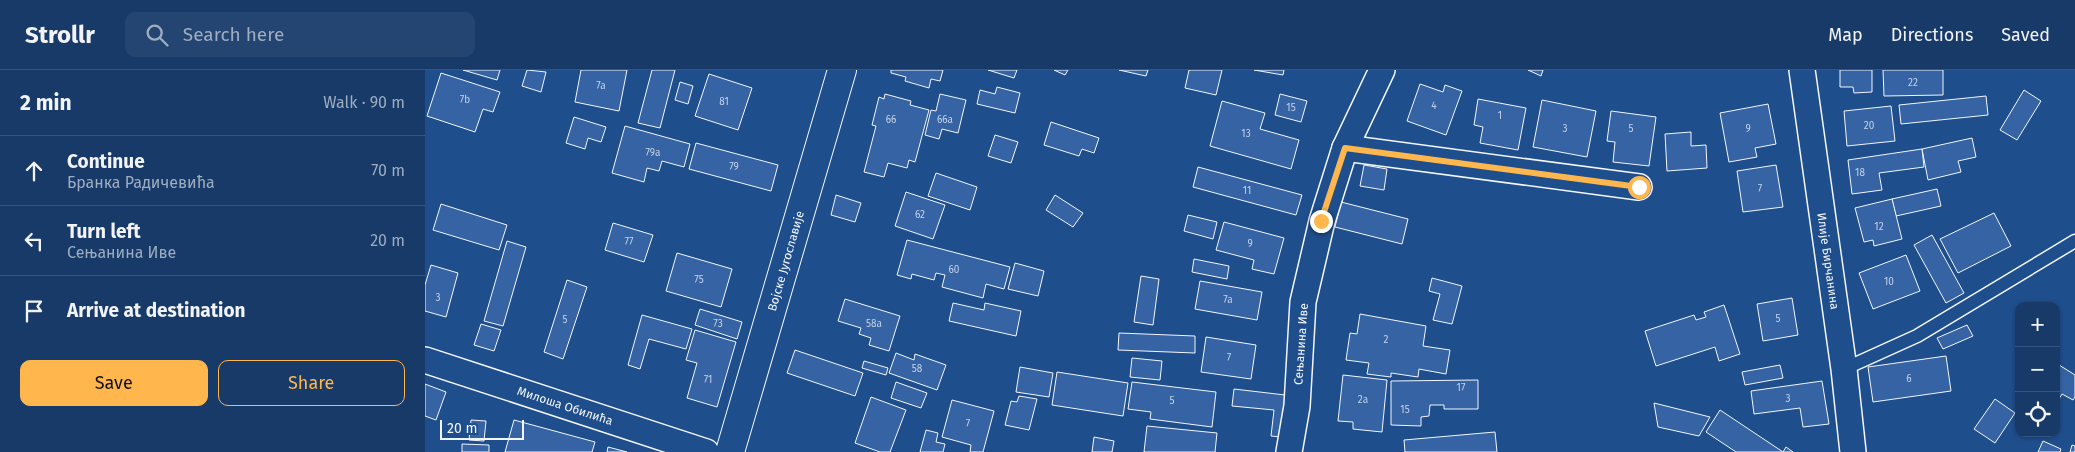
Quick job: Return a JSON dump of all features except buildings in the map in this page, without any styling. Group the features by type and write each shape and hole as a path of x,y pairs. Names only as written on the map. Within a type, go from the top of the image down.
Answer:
{"main road":[{"name":"Војске Југославије","path":"730,452 842,70"}],"street":[{"name":"Сењанина Иве","path":"1289,452 1297,406 1303,302 1321,221 1345,148 1382,70"},
{"name":"Илије Бирчанина","path":"1801,70 1853,452"},
{"path":"1345,148 1639,187"},
{"name":"Милоша Обилића","path":"425,360 706,452"}],"lane":[{"path":"1843,369 1917,336 2075,241"}],"route":[{"path":"1321,221 1345,148 1639,187"}]}
